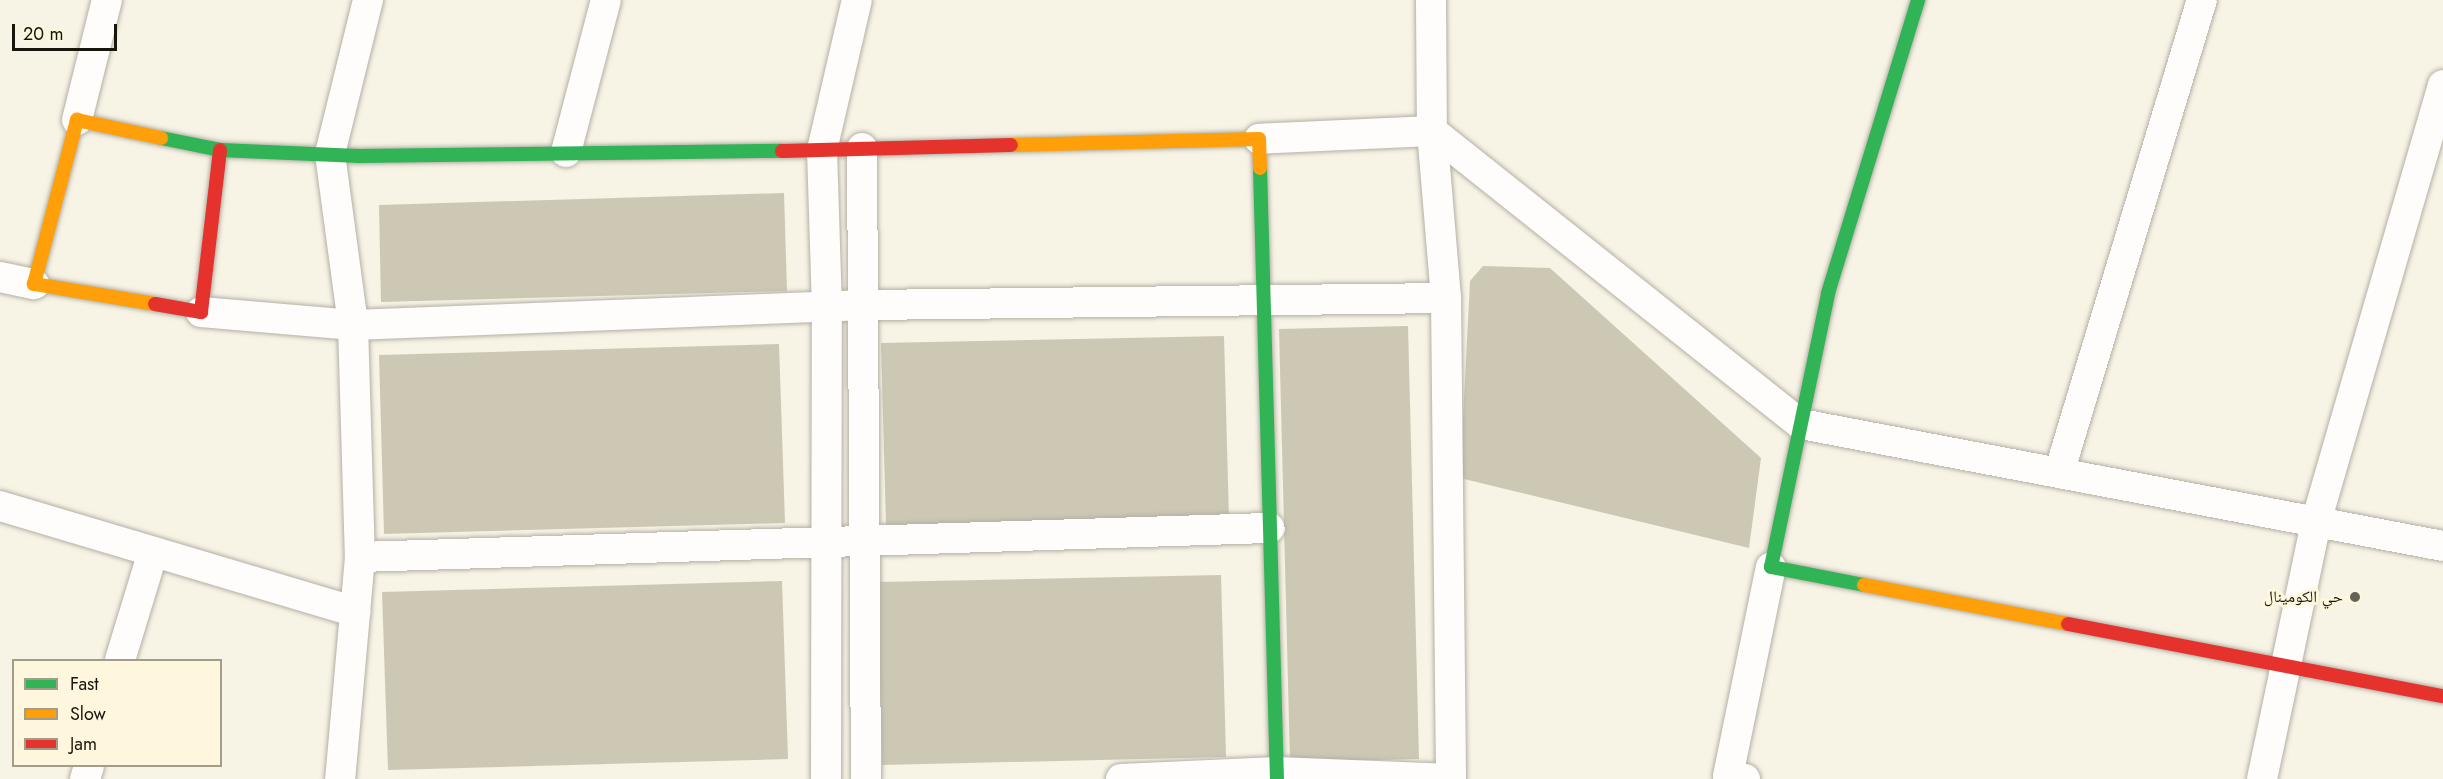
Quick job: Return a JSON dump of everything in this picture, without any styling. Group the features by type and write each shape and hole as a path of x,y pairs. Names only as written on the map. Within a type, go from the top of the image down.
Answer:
{"street":[{"path":"34,284 107,0"},
{"path":"340,779 360,557 353,325 330,154 368,0"},
{"path":"566,152 606,0"},
{"path":"826,779 824,545 827,309 822,150 857,0"},
{"path":"1121,779 1277,776 1451,778 1446,298 1432,131 1431,0"},
{"path":"1733,778 1771,567 1828,293 1918,0"},
{"path":"2059,473 2202,0"},
{"path":"2262,779 2284,665 2316,522 2443,85"},
{"path":"77,120 220,150 330,154 822,150 1259,139 1432,131 1801,423 2443,546"},
{"path":"1259,139 1277,776"},
{"path":"862,148 866,305 864,544 866,779"},
{"path":"201,312 220,150"},
{"path":"0,277 201,312 353,325 827,309 866,305 1263,298 1446,298"},
{"path":"0,506 356,612"},
{"path":"360,557 864,544 1270,528"},
{"path":"120,659 153,552"},
{"path":"1771,567 2443,696"}],"building":[{"path":"784,193 787,291 381,302 379,205"},
{"path":"1483,266 1550,268 1761,458 1749,548 1460,478 1470,281"},
{"path":"1408,326 1419,759 1290,762 1279,329"},
{"path":"1224,336 1229,518 886,526 881,343"},
{"path":"779,344 785,523 384,534 379,355"},
{"path":"1221,575 1226,757 882,765 878,582"},
{"path":"782,581 788,759 388,770 382,592"}],"traffic: fast":[{"path":"1864,585 1771,567 1828,293 1918,0"},
{"path":"161,138 220,150 359,156 782,151"},
{"path":"1260,168 1277,779"}],"traffic: slow":[{"path":"155,304 34,284 77,120 161,138"},
{"path":"1011,145 1259,139 1260,168"},
{"path":"1864,585 2068,624"}],"traffic: jam":[{"path":"782,151 1011,145"},
{"path":"155,304 201,312 220,150"},
{"path":"2068,624 2443,696"}],"place":[{"name":"حي الكومينال","path":"2355,597"}]}
